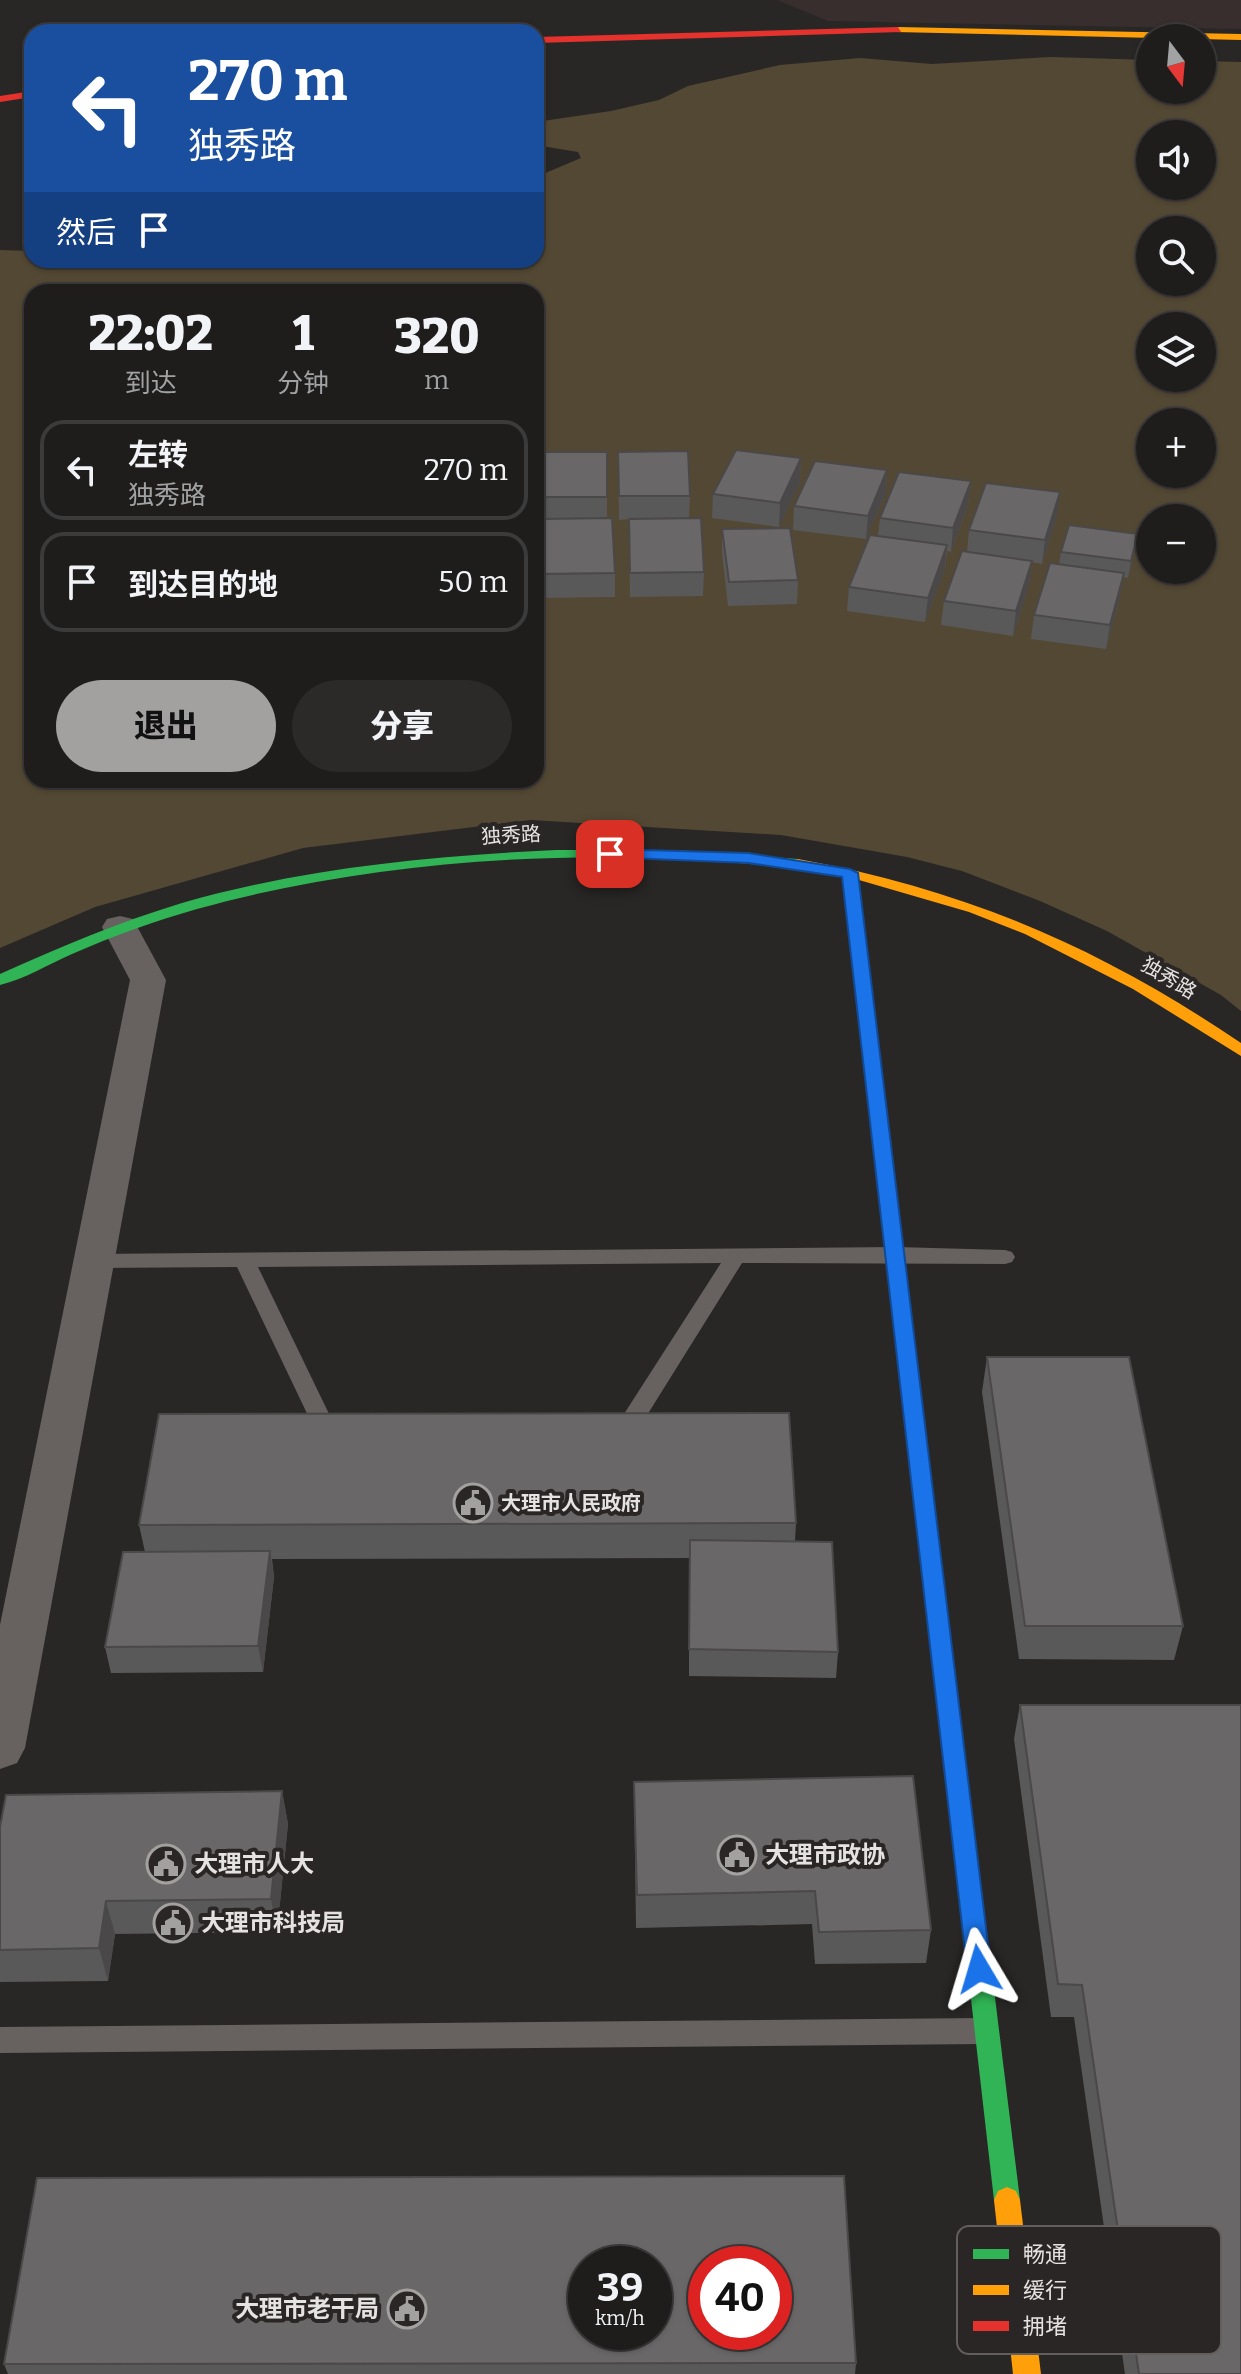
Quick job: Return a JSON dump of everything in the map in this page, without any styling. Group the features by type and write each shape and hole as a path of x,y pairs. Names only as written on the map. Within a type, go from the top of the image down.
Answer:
{"street":[{"path":"544,39 741,24 1241,37"},
{"path":"0,99 24,95"},
{"name":"独秀路","path":"0,980 120,927 190,905 291,882 468,859 559,854 698,855 748,858 850,873 941,898 1045,938 1157,995 1241,1051"},
{"path":"850,873 1010,2226"},
{"path":"0,1748 148,980 120,927"},
{"path":"1025,2354 1027,2374"}],"lane":[{"path":"94,1261 896,1254 1005,1257"},
{"path":"600,1423 631,1422 736,1256"},
{"path":"244,1260 324,1426 354,1425"},
{"path":"0,2040 987,2031"}],"shaded area":[{"path":"777,0 1241,0 1241,29 1216,29 1216,24 1136,24 1136,27 828,21"},
{"path":"1051,57 1136,60 1136,104 1216,104 1216,61 1241,62 1241,1011 1221,995 1107,931 962,871 907,857 781,835 531,820 303,848 95,907 0,948 0,250 24,251 24,268 544,268 544,174 581,158 578,152 544,146 544,121 659,100 688,86 780,65 860,58 932,64"}],"building":[{"path":"736,450 801,458 780,503 713,494"},
{"path":"688,451 690,496 619,496 618,452"},
{"path":"544,452 607,452 607,497 544,497"},
{"path":"815,461 887,470 868,516 794,506"},
{"path":"899,472 971,481 953,528 880,518"},
{"path":"986,483 1060,492 1045,540 969,530"},
{"path":"612,518 615,573 544,574 544,519"},
{"path":"701,518 704,572 630,573 629,519"},
{"path":"1069,525 1136,534 1131,561 1061,552"},
{"path":"790,528 798,580 729,582 722,529"},
{"path":"870,535 947,545 928,598 849,587"},
{"path":"962,551 1032,561 1016,611 944,601"},
{"path":"1050,563 1124,573 1110,625 1034,615"},
{"path":"987,1357 1129,1357 1183,1626 1025,1626"},
{"name":"大理市人民政府","path":"789,1413 796,1523 139,1525 159,1414"},
{"path":"690,1540 832,1542 838,1652 689,1649"},
{"path":"270,1551 258,1646 105,1647 123,1552"},
{"path":"1020,1705 1241,1705 1241,2374 1139,2374 1136,2354 1221,2354 1221,2226 1117,2226 1082,1985 1058,1984"},
{"path":"913,1776 931,1930 819,1932 815,1891 637,1895 634,1782"},
{"path":"282,1791 271,1899 106,1901 99,1948 0,1950 0,1827 6,1795"},
{"path":"844,2176 856,2363 4,2364 37,2178"}],"traffic: fast":[{"path":"0,980 104,935 190,906 345,873 451,861 586,854 708,856 798,864"},
{"path":"929,1544 1007,2200"}],"traffic: slow":[{"path":"898,30 1241,37"},
{"path":"798,864 917,890 1031,931 1139,985 1241,1051"},
{"path":"850,873 929,1544"},
{"path":"1007,2200 1010,2226"},
{"path":"1025,2354 1027,2374"}],"traffic: jam":[{"path":"544,40 898,30"},
{"path":"0,99 24,95"}],"place":[{"name":"大理市人民政府","path":"473,1503"},
{"name":"大理市政协","path":"737,1855"},
{"name":"大理市人大","path":"166,1864"},
{"name":"大理市科技局","path":"173,1923"},
{"name":"大理市老干局","path":"407,2309"}],"route":[{"path":"610,854 748,858 850,873 979,1969"}]}
